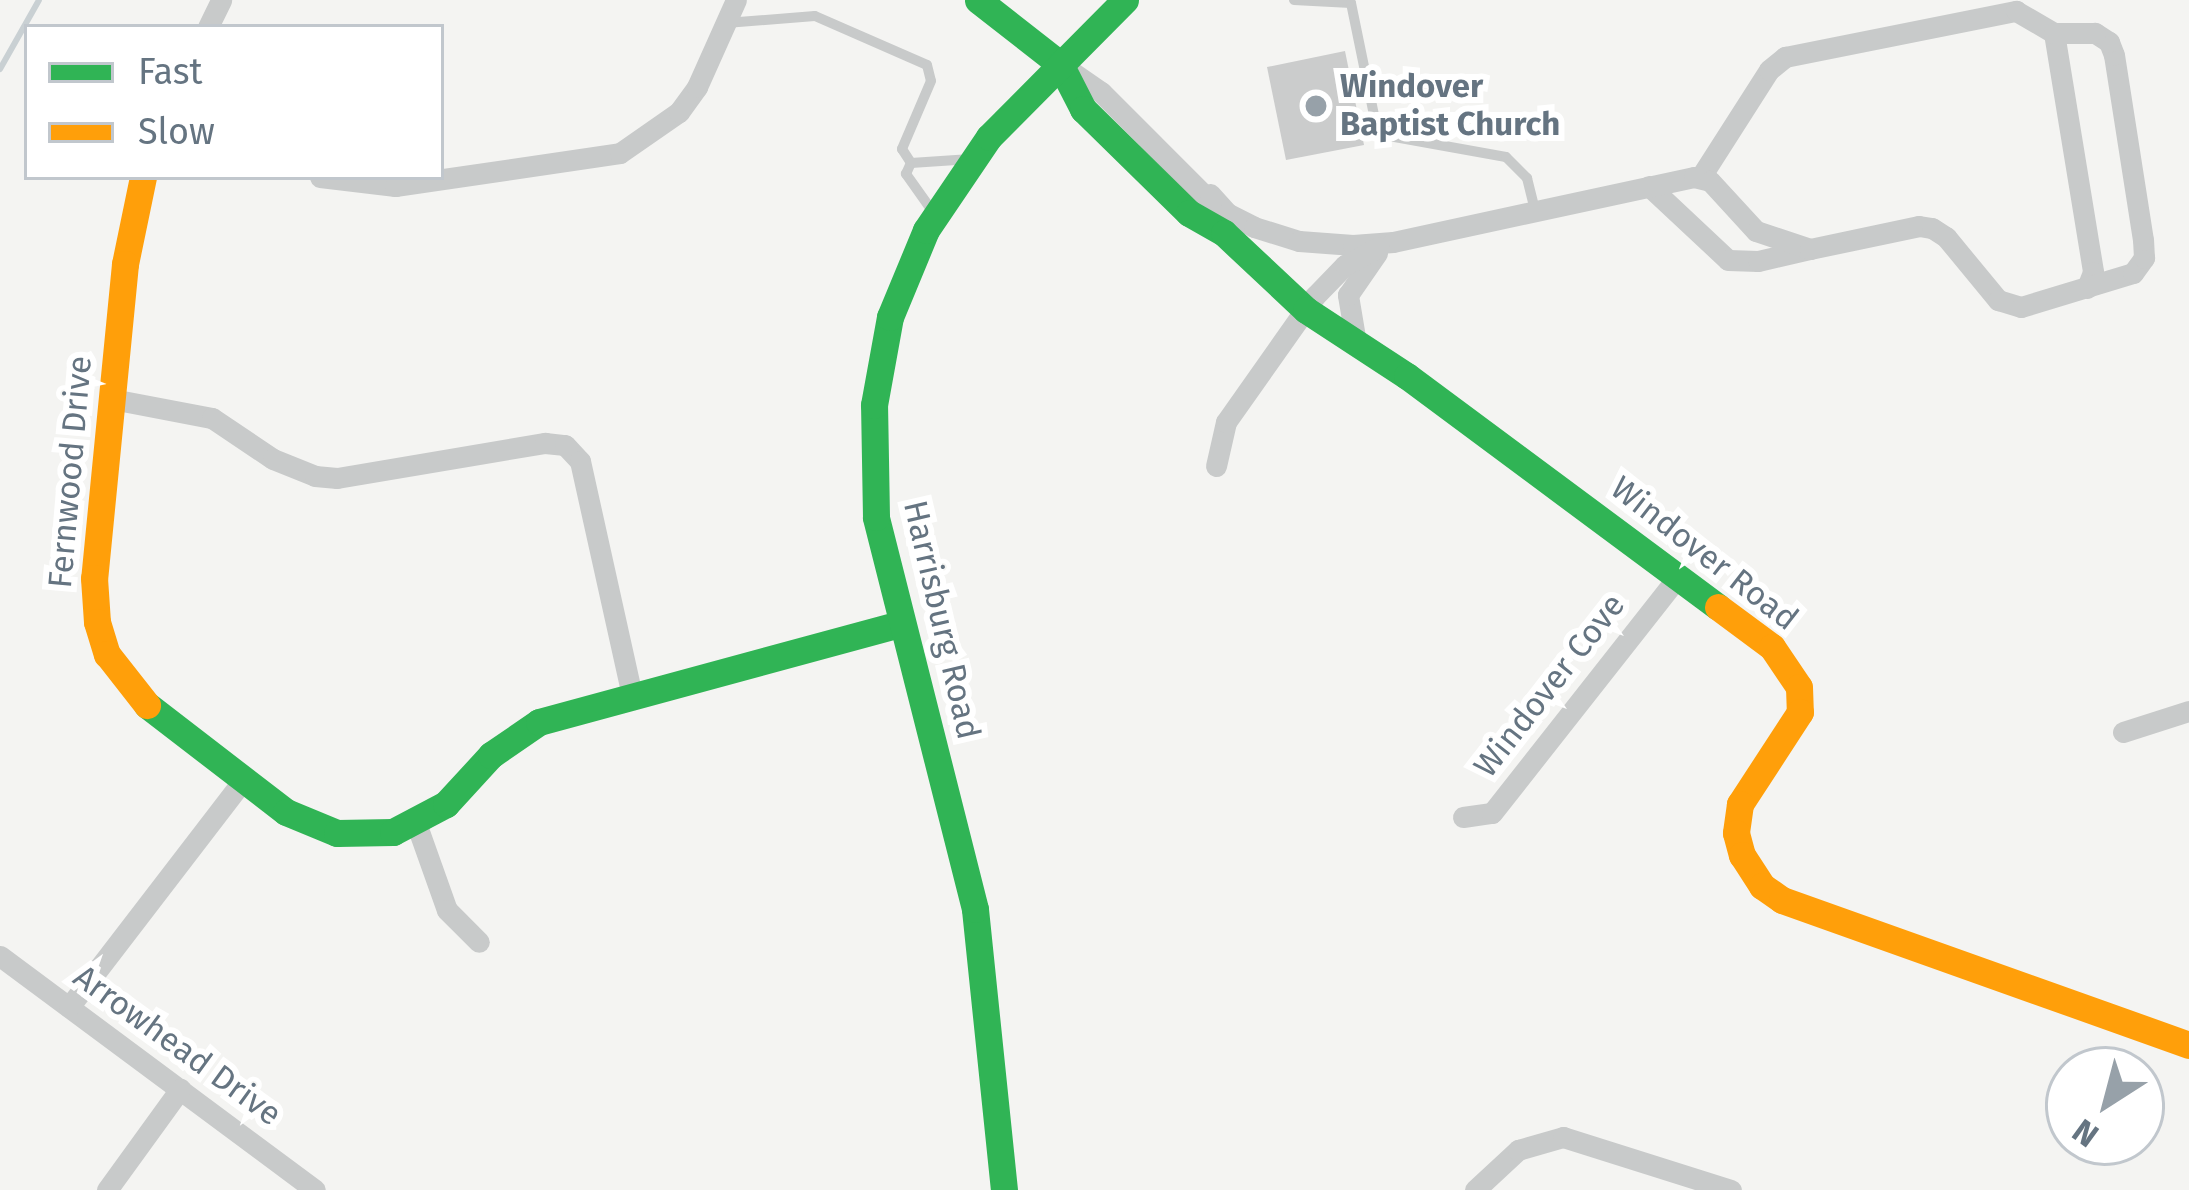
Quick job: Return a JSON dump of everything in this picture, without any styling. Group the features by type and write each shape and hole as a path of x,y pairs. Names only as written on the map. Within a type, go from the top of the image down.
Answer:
{"street":[{"path":"444,178 620,153 679,112 697,87 736,0"},
{"name":"Windover Road","path":"978,0 1101,92 1210,194 1224,232"},
{"name":"Harrisburg Road","path":"1004,1190 975,909 899,624 876,517 874,405 890,317 935,216 974,159 1125,0"},
{"path":"1649,186 1718,254 1746,262 1919,226 1946,237 1998,300 2008,305 2021,307 2138,270 2143,240 2109,42 2095,33 2054,33 2033,17 2009,10 1785,57 1769,70 1700,178"},
{"path":"2054,33 2093,272 2087,288"},
{"name":"Windover Road","path":"1060,64 1083,109 1189,213 1224,232 1306,310 1772,647 1799,687 1796,725 1747,792 1737,818 1742,855 1762,886 1782,900 2189,1047"},
{"path":"1210,194 1227,213 1299,241 1384,244 1700,178 1741,210 1756,231 1810,249"},
{"name":"Fernwood Drive","path":"142,180 125,264 94,578 102,639 134,695 319,829 364,835 416,823 446,804 491,755 539,722 899,624"},
{"path":"348,180 395,185 430,180"},
{"path":"1746,262 1756,231"},
{"path":"1216,466 1226,422 1306,310 1345,265 1384,244"},
{"path":"1356,343 1347,312 1352,283 1384,244"},
{"path":"112,399 212,418 273,458 315,476 337,478 545,443 565,445 580,460 632,696"},
{"name":"Windover Cove","path":"1463,817 1492,813 1678,577"},
{"path":"2123,732 2189,711"},
{"path":"69,1007 244,779"},
{"path":"416,823 447,910 479,942"},
{"name":"Arrowhead Drive","path":"0,956 315,1190"},
{"path":"106,1190 180,1089"},
{"path":"1474,1190 1518,1150 1563,1137 1731,1190"}],"lane":[{"path":"1294,0 1351,3 1378,134 1506,157 1527,178 1534,211"},
{"path":"726,23 814,16 927,65 931,81 902,149 911,163"},
{"path":"935,216 906,174 911,163 923,158 974,159"}],"building":[{"name":"Windover Baptist Church","path":"1345,51 1364,145 1286,160 1267,67"}],"waterway":[{"path":"25,24 39,0"},
{"path":"0,69 24,27"}],"traffic: fast":[{"path":"978,0 1060,64 1083,109 1189,213 1224,233 1306,310 1407,376 1718,607"},
{"path":"1004,1190 975,909 876,517 874,405 890,317 926,230 989,137 1125,0"},
{"path":"147,705 286,812 337,833 393,832 446,804 491,755 539,722 899,624"}],"traffic: slow":[{"path":"142,180 125,264 94,578 97,622 107,654 147,705"},
{"path":"1718,607 1772,647 1799,687 1800,712 1740,804 1736,833 1742,855 1762,886 1782,900 2189,1045"}],"place":[{"name":"Windover Baptist Church","path":"1316,106"}]}
